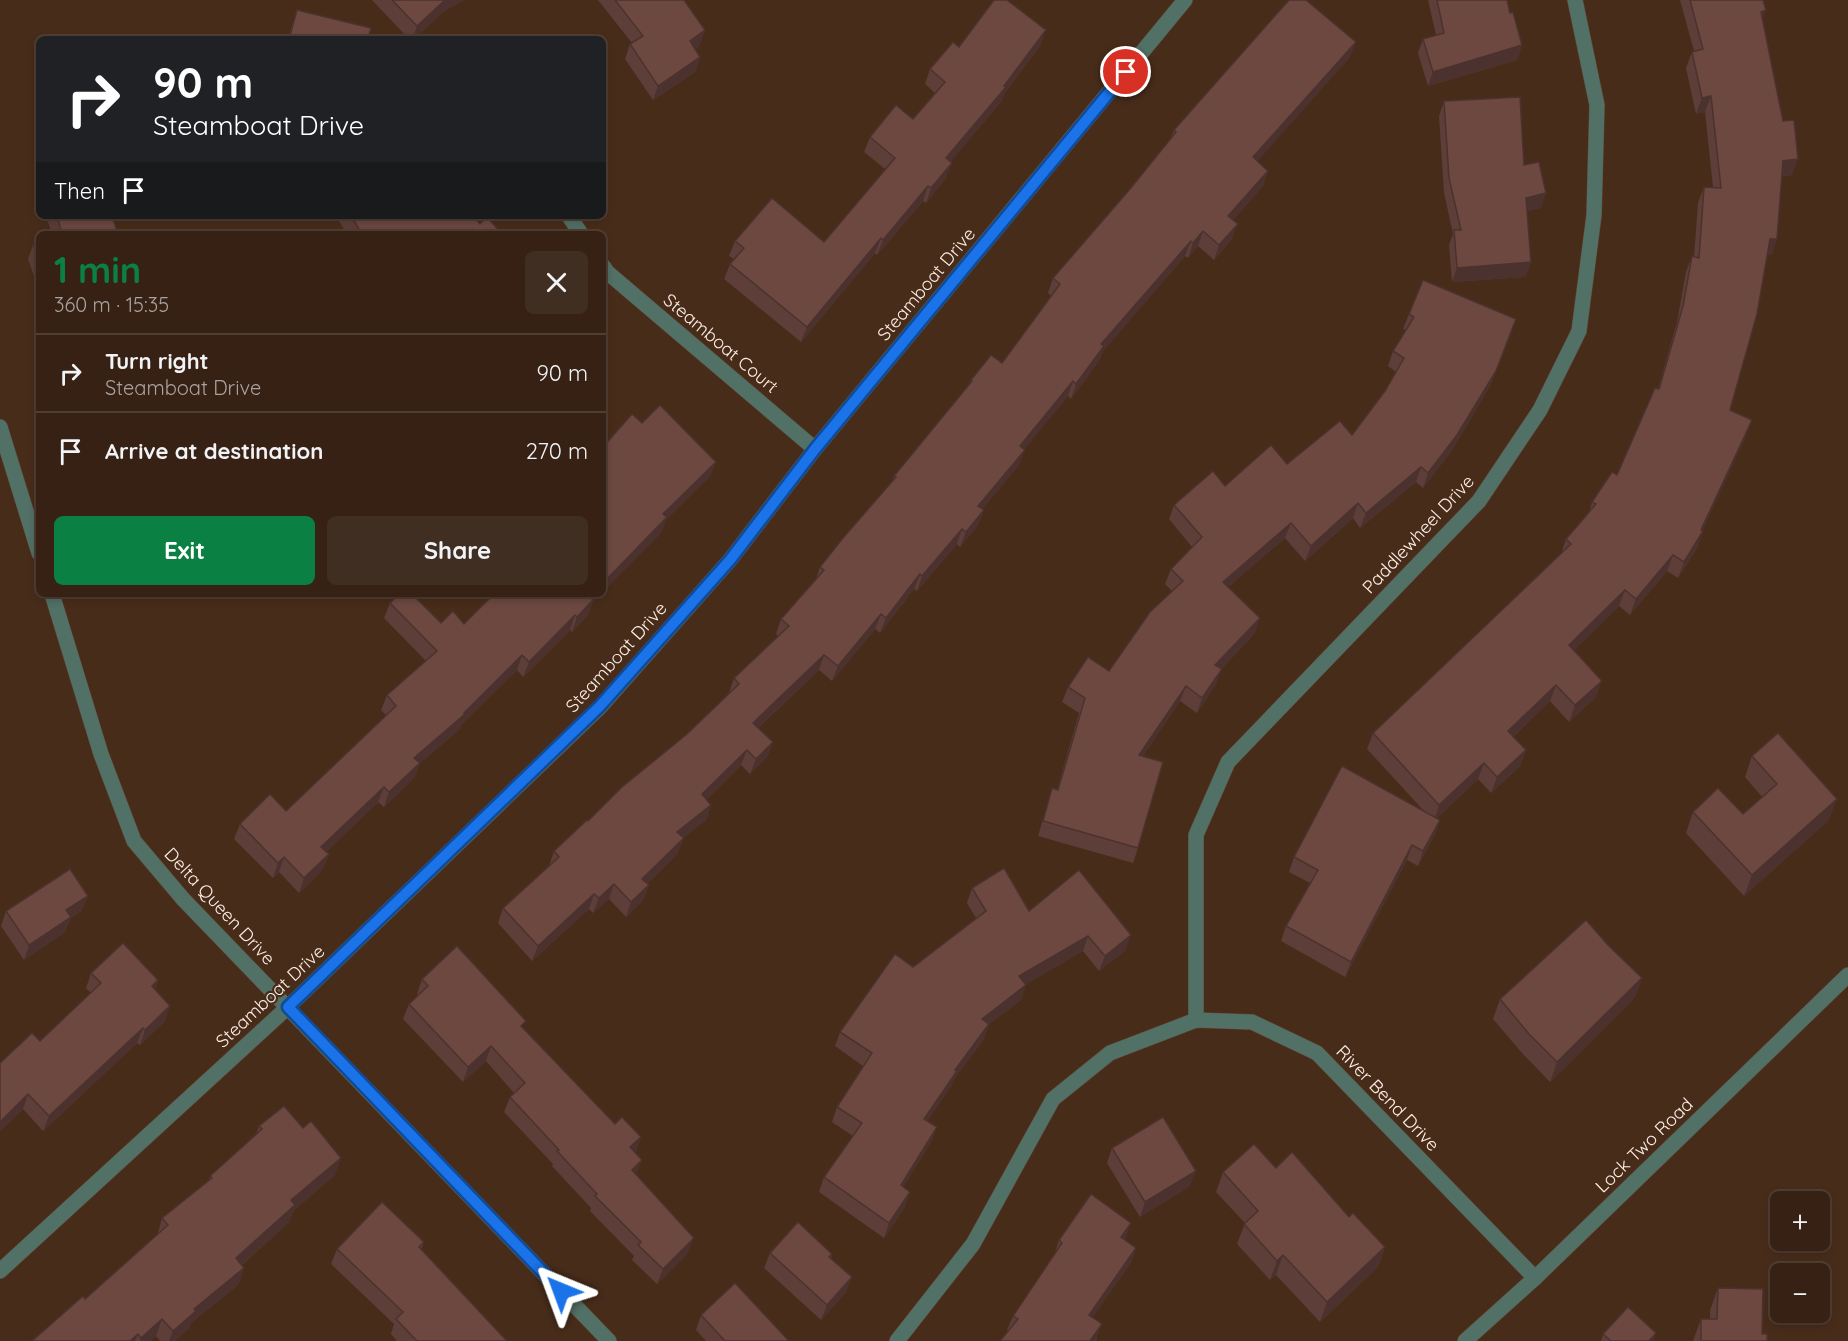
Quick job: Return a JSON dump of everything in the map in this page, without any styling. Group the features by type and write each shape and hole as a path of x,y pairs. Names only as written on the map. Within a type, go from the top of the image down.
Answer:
{"street":[{"name":"Steamboat Drive","path":"0,1271 288,1007 600,706 730,560 815,449 1185,0"},
{"name":"Paddlewheel Drive","path":"1196,1020 1196,835 1228,762 1479,501 1540,410 1579,331 1594,215 1597,105 1575,0"},
{"name":"Steamboat Court","path":"606,270 815,449"},
{"path":"0,427 36,544"},
{"name":"Delta Queen Drive","path":"53,597 101,754 134,841 183,899 609,1341"},
{"name":"Lock Two Road","path":"1465,1341 1535,1278 1848,975"},
{"name":"River Bend Drive","path":"897,1341 973,1244 1053,1099 1110,1053 1196,1020 1252,1022 1317,1053 1535,1278"}],"building":[{"path":"392,0 445,0 417,26"},
{"path":"615,0 684,0 705,30 690,41 700,57 658,86 630,44 643,36"},
{"path":"994,0 1007,0 1046,30 1004,86 1006,87 946,158 952,163 931,188 928,186 883,240 881,238 807,327 730,264 744,248 735,241 772,198 824,242 895,158 870,137 896,105 913,119 945,82 930,69 953,42 959,47"},
{"path":"1289,0 1306,0 1356,42 1253,157 1268,171 1228,216 1238,224 1219,245 1203,231 1193,243 1191,241 1101,344 1104,346 1076,384 1073,381 1020,446 1025,450 978,506 984,510 966,532 962,529 922,576 920,574 886,618 881,614 838,666 824,655 753,723 773,742 756,759 747,750 702,794 711,805 677,832 684,838 642,879 649,885 631,902 614,884 599,898 594,894 538,946 503,908 559,857 554,851 622,787 687,734 739,684 734,678 789,626 781,619 824,570 820,567 843,538 896,477 894,476 991,355 1002,363 1060,284 1053,278 1130,189 1176,132 1174,130"},
{"path":"1437,0 1507,0 1510,13 1513,12 1522,45 1433,72 1423,39 1444,33"},
{"path":"1690,0 1763,0 1766,10 1761,12 1783,121 1794,120 1798,159 1783,161 1777,239 1770,239 1757,314 1730,410 1752,420 1701,530 1703,531 1684,562 1673,555 1636,599 1625,590 1569,645 1602,681 1575,705 1556,685 1508,731 1526,750 1497,777 1484,763 1439,805 1373,733 1571,544 1566,539 1596,504 1592,502 1612,472 1617,475 1655,388 1659,389 1683,306 1692,256 1699,258 1704,187 1721,188 1711,96 1702,98 1692,52 1703,49"},
{"path":"297,10 371,28 369,36 290,36"},
{"path":"1520,97 1524,165 1539,162 1546,193 1526,198 1531,262 1457,268 1454,230 1461,230 1449,178 1444,101"},
{"path":"58,219 113,219 117,231 61,231"},
{"path":"353,219 476,219 480,224 485,219 489,219 499,231 360,231"},
{"path":"1423,280 1516,319 1496,371 1457,435 1428,473 1421,467 1366,513 1358,503 1311,546 1291,523 1223,582 1260,618 1215,665 1222,669 1202,698 1186,686 1139,755 1163,762 1138,848 1043,821 1052,788 1058,790 1085,698 1068,687 1088,657 1109,671 1150,612 1183,581 1171,569 1202,537 1174,505 1213,471 1225,486 1271,445 1287,464 1340,421 1352,435 1385,391 1404,358 1393,351 1414,317 1409,314"},
{"path":"660,405 716,462 663,514 667,517 606,580 606,444 632,414 642,423"},
{"path":"396,597 415,597 441,623 453,611 464,624 491,597 590,597 593,600 529,662 522,655 465,714 414,758 420,763 389,792 384,787 321,847 329,854 304,878 284,857 278,863 240,824 270,794 286,811 396,706 387,695 437,651 390,603"},
{"path":"1778,733 1837,799 1752,875 1693,812 1718,788 1743,814 1777,784 1752,756"},
{"path":"1342,766 1440,820 1423,851 1412,845 1351,962 1286,926 1318,870 1294,857"},
{"path":"1004,868 1029,911 1079,870 1131,935 1105,956 1088,936 1019,976 1026,985 982,1019 989,1024 955,1070 957,1071 924,1119 937,1127 901,1185 910,1192 889,1223 824,1177 862,1123 837,1107 872,1053 840,1032 895,954 913,967 986,911 972,888"},
{"path":"70,869 88,896 66,910 71,917 29,945 6,911"},
{"path":"1586,920 1642,978 1557,1062 1529,1034 1500,999"},
{"path":"123,943 158,980 152,986 170,1006 145,1030 143,1028 49,1116 28,1094 0,1122 0,1063 32,1033 40,1041 101,983 91,973"},
{"path":"457,946 526,1021 521,1026 615,1124 622,1117 641,1137 630,1147 642,1160 632,1170 694,1238 663,1269 638,1245 641,1242 595,1196 597,1194 510,1097 525,1083 491,1046 468,1067 409,1004 428,986 422,979"},
{"path":"284,1106 303,1128 311,1121 341,1158 291,1200 295,1205 236,1258 244,1268 194,1309 196,1311 173,1331 162,1319 141,1338 138,1334 130,1341 32,1341 83,1296 85,1299 168,1225 162,1218 212,1178 210,1176 262,1129 259,1126"},
{"path":"1163,1117 1196,1171 1145,1202 1112,1148"},
{"path":"1254,1144 1276,1168 1292,1152 1349,1217 1353,1213 1385,1247 1327,1302 1283,1255 1277,1261 1244,1224 1258,1211 1223,1172"},
{"path":"1091,1194 1131,1223 1121,1237 1136,1248 1089,1315 1102,1324 1090,1341 1000,1341 1018,1319 1013,1316 1062,1243 1059,1240"},
{"path":"382,1202 424,1242 419,1247 507,1341 417,1341 396,1319 403,1312 337,1249"},
{"path":"798,1222 832,1254 829,1257 852,1277 827,1305 770,1253"},
{"path":"735,1283 789,1341 725,1341 701,1315"},
{"path":"1718,1288 1763,1289 1762,1334 1767,1334 1767,1341 1701,1341 1701,1319 1717,1319"},
{"path":"1628,1307 1656,1333 1649,1341 1611,1341 1603,1334"}],"route":[{"path":"561,1291 288,1007 600,706 730,560 815,449 1126,72"}]}
